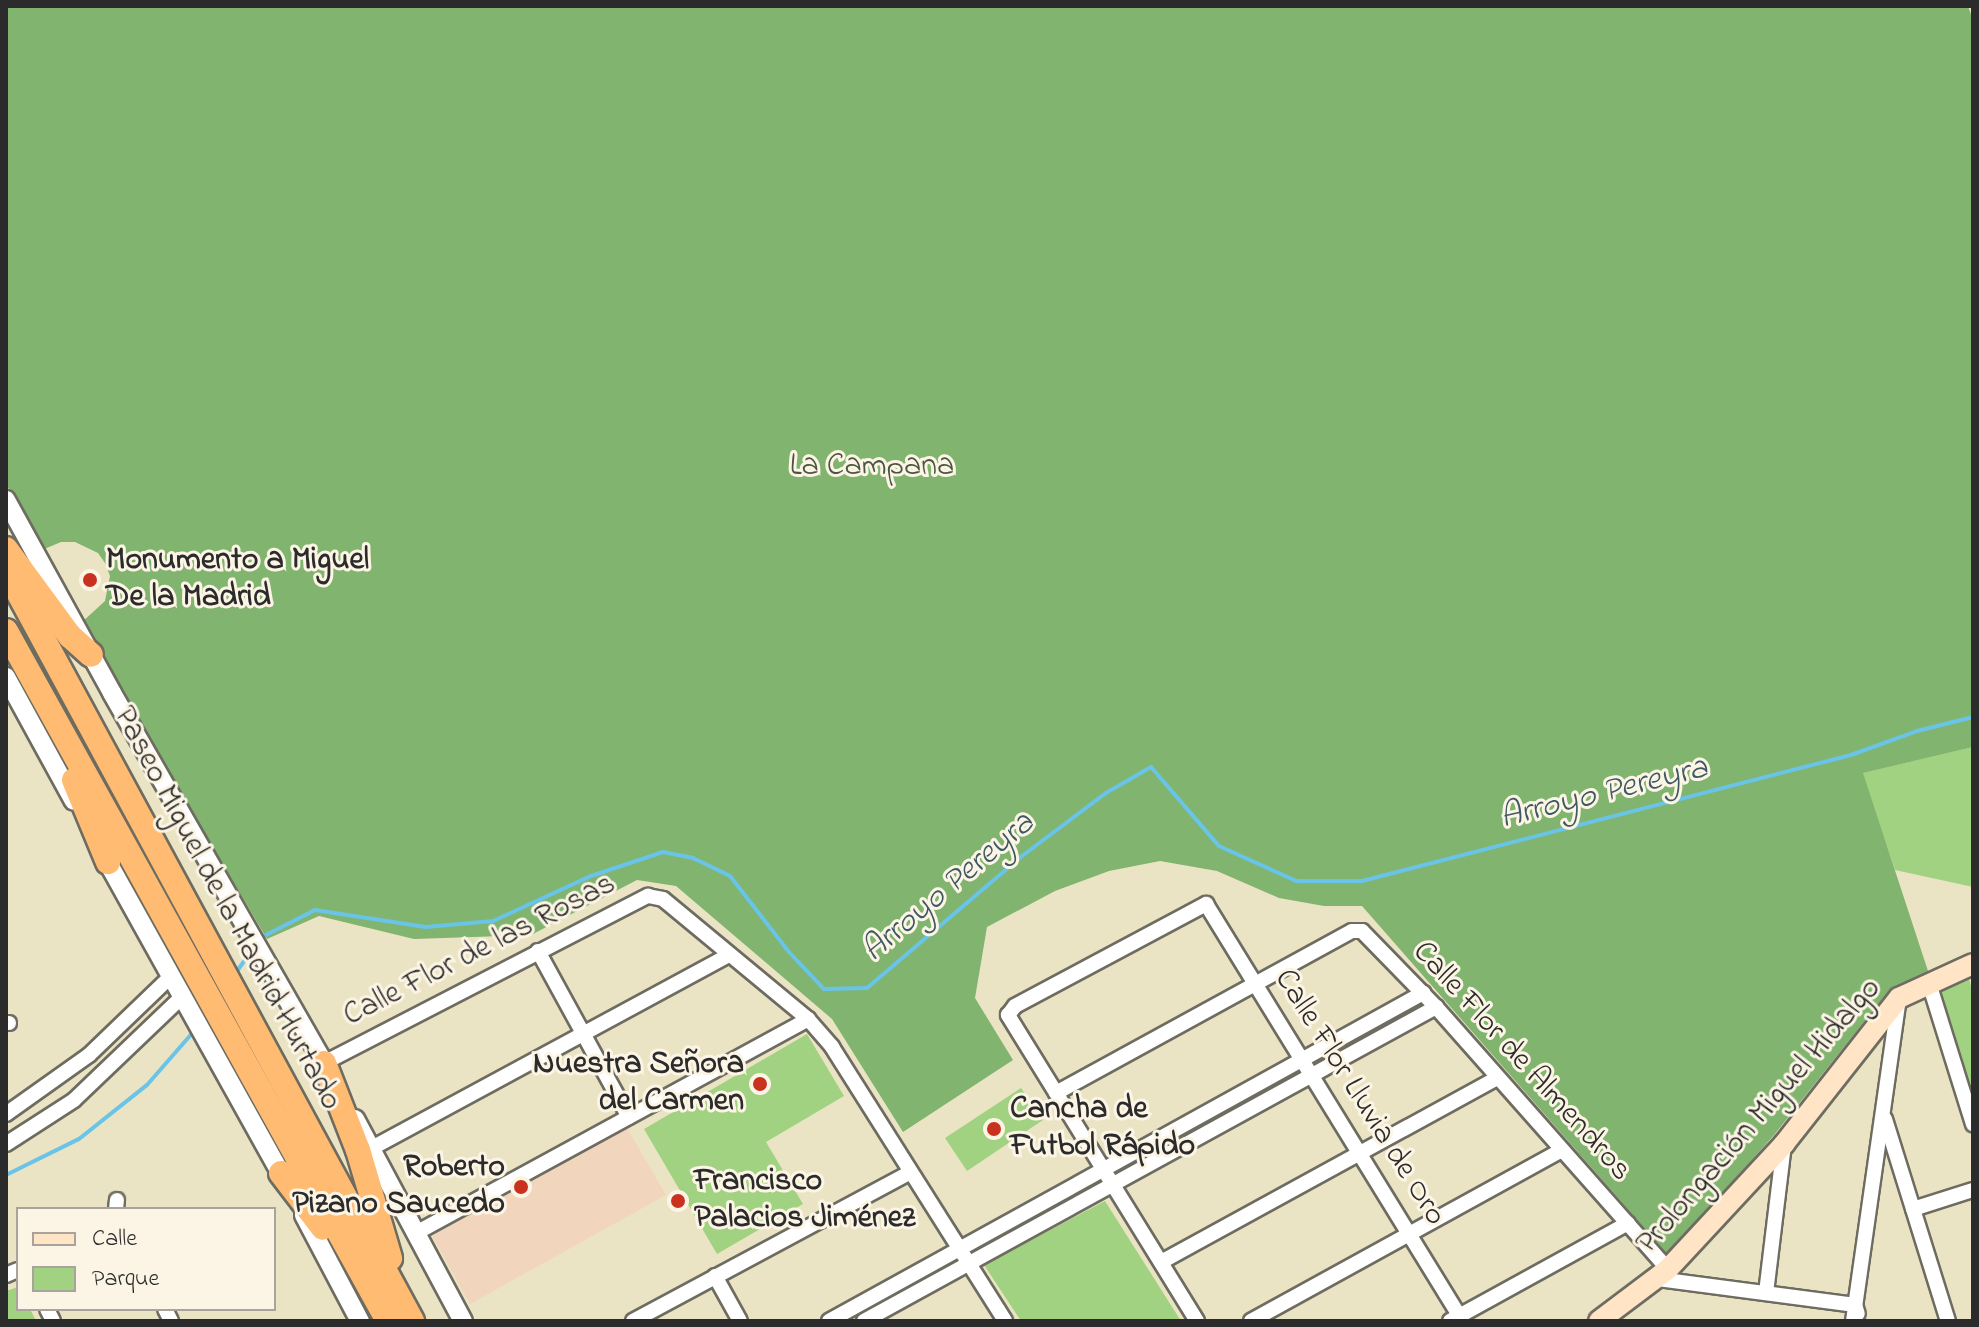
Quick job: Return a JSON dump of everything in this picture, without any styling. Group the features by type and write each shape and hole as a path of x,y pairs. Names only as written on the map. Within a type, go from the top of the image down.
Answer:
{"highway":[{"path":"6,549 70,636 91,655"},
{"name":"Paseo Miguel de la Madrid Hurtado","path":"6,570 236,995 402,1317"},
{"name":"Paseo Miguel de la Madrid Hurtado","path":"6,631 16,672 195,994 222,1020 374,1295 402,1317"},
{"path":"16,672 108,862"},
{"path":"324,1063 358,1150 402,1317"},
{"path":"281,1173 374,1295"}],"main road":[{"name":"Prolongación Miguel Hidalgo","path":"1599,1321 1663,1274 1784,1144 1899,998 1929,983 1972,968"}],"street":[{"path":"6,500 372,1148 463,1321"},
{"path":"16,672 11,697 171,976 195,994"},
{"name":"Calle Flor de las Rosas","path":"324,1063 648,896 663,899 729,955"},
{"name":"Calle Flor Lluvia de Oro","path":"1056,1093 1008,1015 1015,1006 1206,904 1410,1234 1458,1319"},
{"name":"Calle Flor de Almendros","path":"1256,985 1352,931 1362,931 1436,1007 1628,1223 1663,1274"},
{"path":"538,951 629,1117"},
{"path":"372,1148 729,955 808,1019 832,1047 1005,1321"},
{"path":"6,1114 59,1080 89,1055 171,976"},
{"path":"1929,983 1973,1124"},
{"path":"1197,1321 1056,1093 1256,985"},
{"path":"829,1321 1423,993"},
{"path":"195,994 193,1014 360,1321"},
{"path":"6,1144 74,1100 195,994"},
{"path":"1853,1321 1899,998"},
{"path":"864,1321 1436,1007"},
{"path":"416,1233 808,1019"},
{"path":"89,1055 106,1073"},
{"path":"1161,1262 1497,1078"},
{"path":"59,1080 74,1100"},
{"path":"1884,1115 1948,1321"},
{"path":"1766,1293 1784,1144"},
{"path":"1251,1321 1562,1150"},
{"path":"633,1321 911,1172"},
{"path":"1913,1209 1973,1190"},
{"path":"1458,1319 1628,1223"},
{"path":"1663,1274 1855,1305"},
{"path":"715,1276 740,1321"},
{"path":"1855,1305 1860,1321"}],"shaded area":[{"path":"627,1128 666,1195 470,1304 432,1236"}],"green space":[{"name":"La Campana","path":"6,6 1968,6 1973,20 1973,747 1863,773 1928,971 1890,989 1774,1135 1668,1255 1362,906 1324,906 1279,898 1217,871 1160,861 1109,871 1055,891 987,927 975,998 1013,1060 903,1132 832,1019 676,886 637,880 531,935 414,939 319,916 267,939 81,623 105,601 110,576 105,563 98,553 75,542 61,542 42,550 6,484"},
{"path":"1973,747 1973,887 1895,870 1862,773"},
{"path":"1969,979 1973,993 1973,1109 1937,989"},
{"path":"807,1034 844,1096 766,1142 803,1204 717,1254 644,1129"},
{"name":"Cancha de Futbol Rápido","path":"1021,1088 1043,1120 967,1171 945,1138"},
{"path":"1105,1201 1181,1321 1021,1321 984,1265"},
{"path":"16,1288 16,1311 31,1311 36,1321 6,1321 6,1291"}],"waterway":[{"name":"Arroyo Pereyra","path":"260,938 315,910 426,927 493,921 591,876 663,852 693,858 730,876 789,952 824,989 867,988 1022,856 1106,793 1151,767 1219,846 1296,881 1362,881 1851,755 1917,731 1973,717"},
{"name":"Arroyo Pereyra","path":"235,974 253,948"},
{"name":"Arroyo Pereyra","path":"6,1175 79,1139 147,1085 195,1030"}],"place":[{"name":"Monumento a Miguel De la Madrid","path":"90,580"},
{"name":"Nuestra Señora del Carmen","path":"760,1084"},
{"name":"Cancha de Futbol Rápido","path":"994,1129"},
{"name":"Roberto Pizano Saucedo","path":"521,1187"},
{"name":"Francisco Palacios Jiménez","path":"678,1201"}]}
